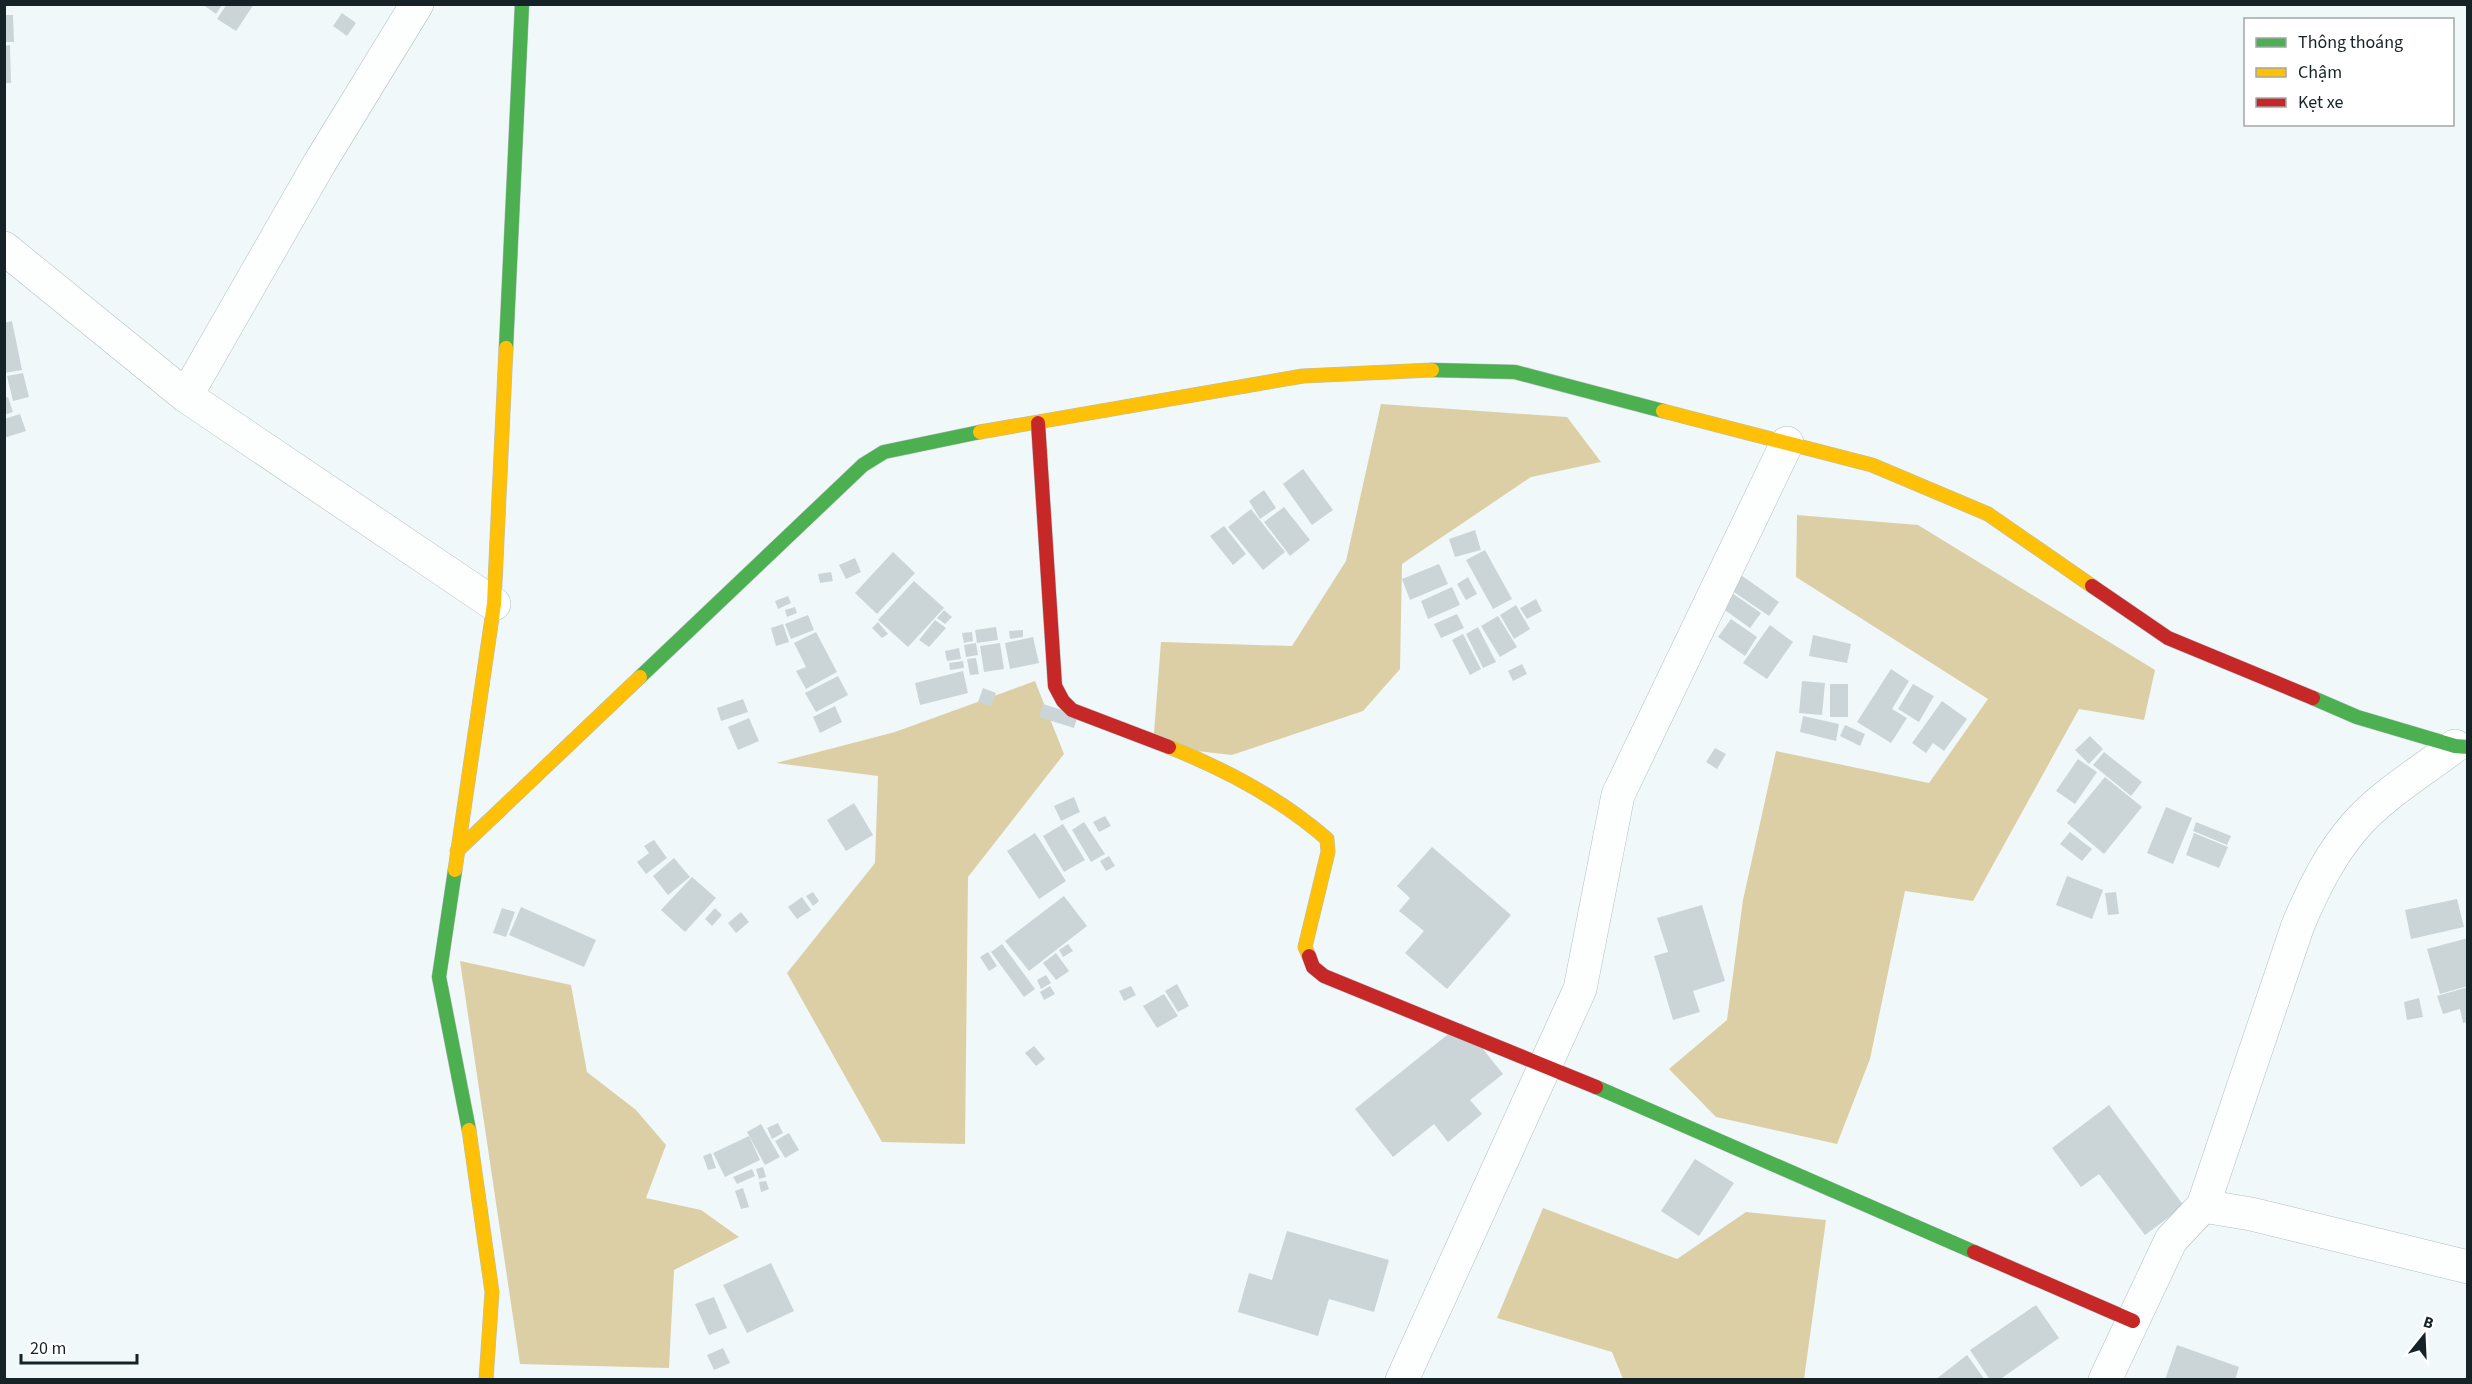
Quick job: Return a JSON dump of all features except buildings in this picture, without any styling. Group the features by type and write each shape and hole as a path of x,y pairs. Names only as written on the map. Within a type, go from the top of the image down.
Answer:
{"street":[{"path":"186,396 320,164 417,4"},
{"path":"486,1380 492,1292 467,1119 439,977 494,604 522,4"},
{"path":"4,248 186,396 494,604"},
{"path":"457,851 863,465 884,452 914,444 1304,376 1423,370 1515,372 1872,465 1988,514 2168,638 2357,717 2461,746"},
{"path":"1038,423 1051,658 1055,686 1063,701 1072,710 1215,765 1306,820 1327,839 1328,852 1305,947 1313,967 1324,976 1546,1065 2133,1321"},
{"path":"1402,1380 1580,990 1618,795 1787,442"},
{"path":"2105,1380 2171,1240 2203,1206 2298,925 2315,886 2332,856 2356,825 2391,794 2461,746"},
{"path":"2203,1206 2252,1214 2468,1267"}],"shaded area":[{"path":"1381,404 1567,417 1601,462 1531,477 1402,564 1400,669 1363,711 1232,755 1153,746 1161,642 1292,646 1346,561"},
{"path":"1797,515 1918,525 2155,670 2144,720 2079,709 1973,901 1905,891 1870,1059 1837,1144 1716,1117 1669,1069 1727,1020 1743,900 1776,751 1929,783 1988,699 1796,577"},
{"path":"1035,681 1064,754 968,877 965,1144 882,1142 787,973 875,863 878,776 776,763 895,732"},
{"path":"460,961 571,985 587,1072 636,1110 666,1145 646,1198 701,1210 739,1237 674,1270 669,1368 520,1364"},
{"path":"1543,1208 1677,1259 1746,1212 1826,1220 1804,1379 1623,1379 1612,1352 1497,1318"}],"traffic: fast":[{"path":"506,348 522,4"},
{"path":"1432,370 1515,372 1663,411"},
{"path":"640,677 863,465 884,452 980,432"},
{"path":"2313,698 2357,717 2455,746 2468,747"},
{"path":"455,870 439,977 469,1130"},
{"path":"1596,1087 1974,1252"}],"traffic: slow":[{"path":"455,870 494,604 506,348"},
{"path":"980,432 1303,376 1432,370"},
{"path":"1663,411 1872,465 1988,514 2092,586"},
{"path":"457,851 640,677"},
{"path":"1169,747 1212,765 1252,786 1291,811 1327,839 1328,852 1305,947 1309,956"},
{"path":"469,1130 492,1292 486,1380"}],"traffic: jam":[{"path":"1038,423 1055,686 1063,701 1072,710 1169,747"},
{"path":"2092,586 2168,638 2313,698"},
{"path":"1309,956 1313,967 1324,976 1596,1087"},
{"path":"1974,1252 2133,1321"}]}
